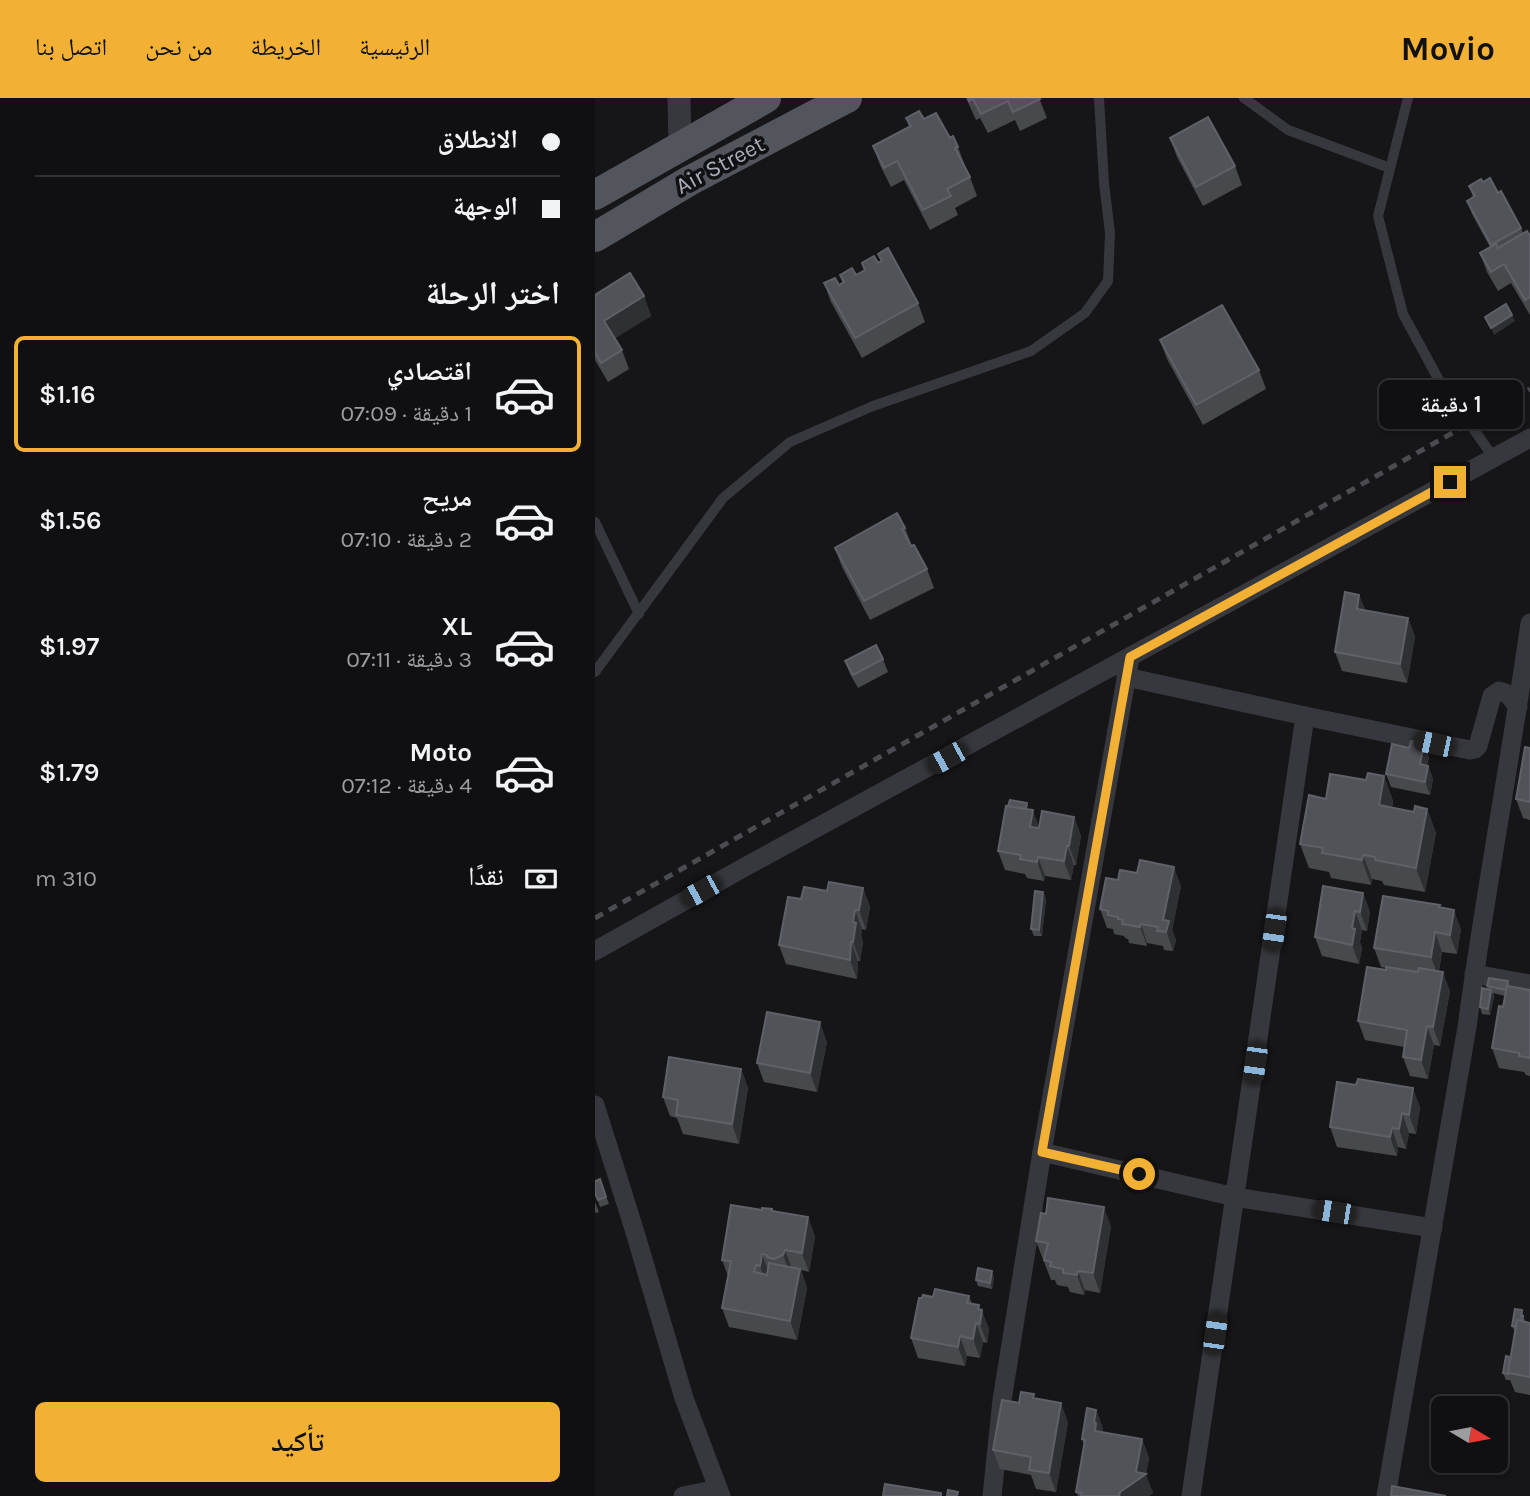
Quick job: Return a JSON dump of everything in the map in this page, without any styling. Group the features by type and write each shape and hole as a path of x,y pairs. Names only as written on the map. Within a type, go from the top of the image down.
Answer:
{"main road":[{"name":"Air Street","path":"595,195 766,98"},
{"name":"Air Street","path":"595,236 689,181 847,98"}],"street":[{"path":"679,98 680,148"},
{"path":"595,951 1530,438"},
{"path":"1386,1496 1467,1027 1530,623"},
{"path":"992,1496 1002,1400 1042,1152 1130,657"},
{"path":"1126,677 1470,750 1478,746 1495,693 1499,691 1508,694 1518,707"},
{"path":"1191,1496 1305,716"},
{"path":"1474,974 1530,984"},
{"path":"595,1105 684,1398 720,1492 683,1496"},
{"path":"1042,1152 1235,1197 1433,1228"}],"lane":[{"path":"595,672 723,498 790,442 873,406 1031,351 1084,313 1108,281 1110,233 1099,98"},
{"path":"1244,98 1288,130 1390,168"},
{"path":"1408,98 1378,216 1403,314 1440,382 1494,458"},
{"path":"595,522 639,614"}],"building":[{"path":"968,98 1040,99 1013,112 1008,101 981,114 973,99 969,101"},
{"path":"919,111 924,119 936,113 950,138 953,136 958,147 955,148 970,177 947,189 951,196 923,210 897,161 884,168 873,146 911,126 906,118"},
{"path":"1208,117 1235,166 1196,187 1170,138"},
{"path":"1490,178 1498,193 1501,191 1521,228 1491,245 1467,201 1475,196 1469,186 1481,179 1483,182"},
{"path":"1527,231 1530,236 1530,297 1525,300 1504,264 1491,272 1480,253 1496,244 1498,248"},
{"path":"888,248 918,303 855,338 824,283 835,278 839,285 844,282 840,275 852,268 856,275 865,270 862,263 874,256 878,263 882,261 878,254"},
{"path":"630,273 644,296 604,321 622,350 601,363 595,353 595,295"},
{"path":"1506,304 1512,315 1491,328 1485,317"},
{"path":"1222,305 1259,370 1196,405 1160,340"},
{"path":"897,513 911,546 914,545 927,569 864,601 835,548"},
{"path":"1345,592 1359,595 1357,609 1408,618 1400,664 1335,652"},
{"path":"876,645 883,659 853,675 845,661"},
{"path":"1411,741 1424,744 1420,764 1428,766 1425,782 1386,774 1392,744 1409,748"},
{"path":"1525,747 1530,748 1530,802 1516,799"},
{"path":"1368,773 1384,776 1379,805 1414,812 1415,806 1427,809 1416,868 1363,855 1362,860 1322,853 1323,848 1300,844 1309,795 1326,799 1330,774 1366,780"},
{"path":"1010,800 1027,803 1026,809 1008,806"},
{"path":"1006,806 1033,810 1030,827 1039,828 1042,811 1074,817 1064,861 1038,857 1037,862 1020,859 1021,855 998,851"},
{"path":"1140,860 1174,867 1163,920 1169,921 1166,932 1157,931 1158,927 1122,924 1123,920 1100,909 1106,878 1118,880 1120,870 1137,873"},
{"path":"829,882 863,888 859,910 855,910 853,922 856,923 850,960 779,945 788,897 801,899 804,887 827,891"},
{"path":"1323,886 1363,893 1360,912 1355,911 1352,945 1315,937"},
{"path":"1035,891 1043,892 1039,930 1031,929"},
{"path":"1383,896 1440,905 1439,907 1454,910 1450,935 1435,932 1431,957 1374,948"},
{"path":"1367,967 1418,972 1419,968 1443,972 1433,1027 1427,1026 1421,1060 1403,1057 1407,1030 1358,1021"},
{"path":"1489,978 1508,981 1506,990 1487,986"},
{"path":"1507,986 1530,990 1530,1058 1492,1048 1499,1006 1503,1007"},
{"path":"1482,988 1491,990 1488,1009 1480,1007"},
{"path":"767,1012 820,1022 810,1073 757,1063"},
{"path":"669,1057 741,1069 732,1124 676,1115 678,1100 663,1097"},
{"path":"1358,1079 1413,1088 1409,1115 1402,1113 1399,1129 1392,1128 1390,1137 1330,1127 1337,1082 1356,1085"},
{"path":"600,1179 606,1197 598,1200 595,1181"},
{"path":"1048,1198 1104,1207 1093,1273 1063,1273 1063,1269 1050,1266 1051,1262 1044,1260 1048,1243 1036,1241 1041,1213 1046,1214"},
{"path":"731,1205 772,1209 808,1217 802,1253 785,1250 783,1255 774,1259 762,1254 760,1266 756,1265 754,1272 767,1275 769,1263 800,1269 790,1321 722,1308 731,1261 722,1260"},
{"path":"978,1268 992,1271 990,1283 976,1280"},
{"path":"935,1289 969,1296 967,1303 979,1305 978,1309 982,1310 980,1324 976,1323 973,1339 960,1336 958,1347 911,1338 919,1298 923,1295 933,1297"},
{"path":"1515,1309 1522,1310 1523,1316 1522,1321 1517,1320 1516,1327 1512,1326"},
{"path":"1517,1320 1530,1323 1530,1377 1508,1373"},
{"path":"1506,1356 1510,1357 1508,1374 1503,1373"},
{"path":"1021,1392 1034,1394 1033,1398 1061,1403 1049,1473 1029,1470 1031,1457 993,1450 1002,1400 1019,1403"},
{"path":"1087,1408 1096,1410 1095,1431 1142,1439 1136,1472 1146,1474 1120,1492 1119,1496 1081,1496 1082,1493 1076,1492 1085,1440 1082,1439"},
{"path":"885,1484 941,1493 941,1496 883,1496"},
{"path":"1392,1486 1446,1496 1391,1496"},
{"path":"948,1490 958,1492 957,1496 947,1496"}],"railway":[{"path":"595,918 1530,389"}],"route":[{"path":"1139,1174 1042,1152 1130,657 1450,482"}]}
